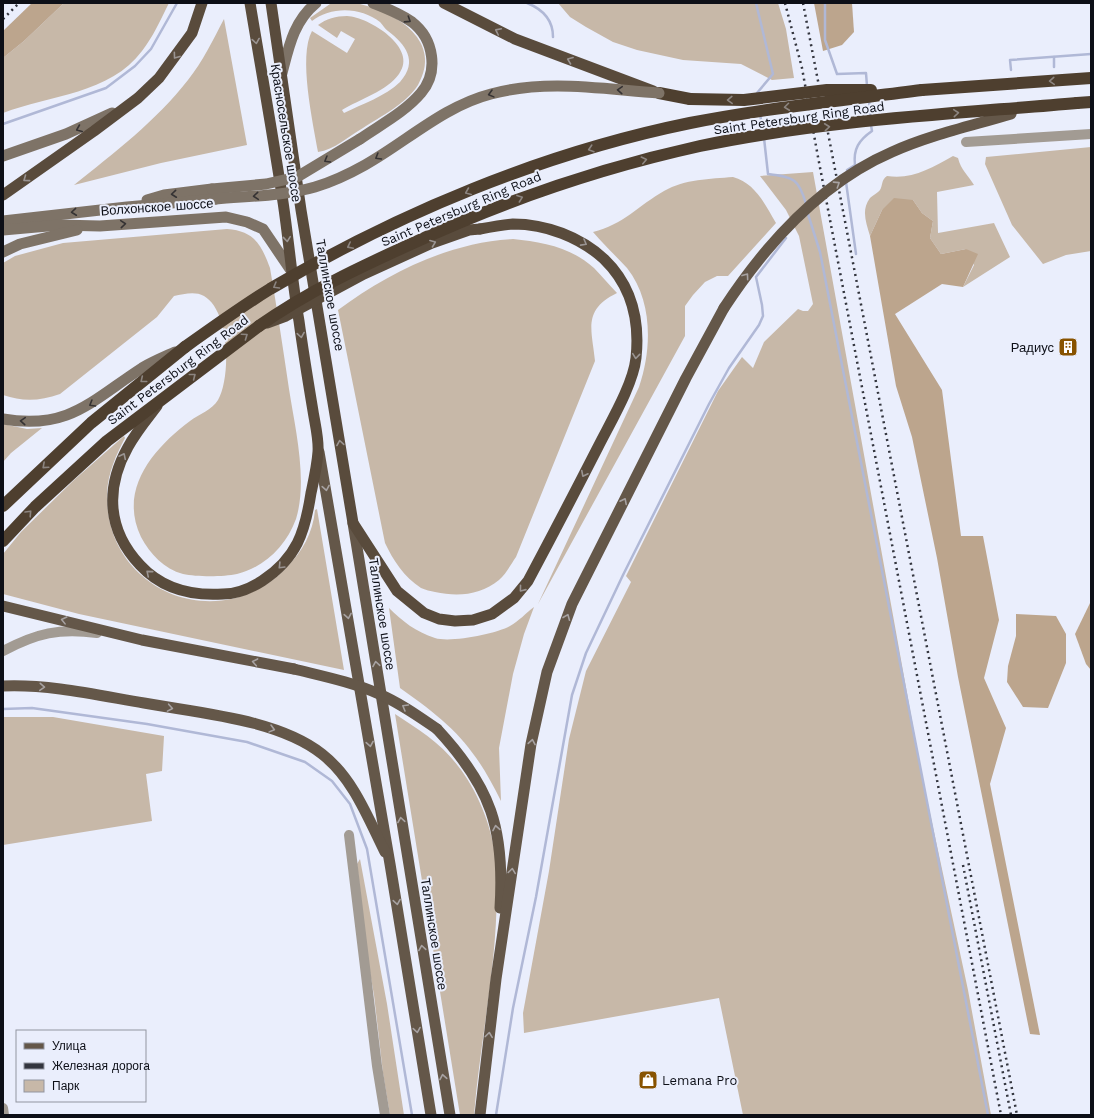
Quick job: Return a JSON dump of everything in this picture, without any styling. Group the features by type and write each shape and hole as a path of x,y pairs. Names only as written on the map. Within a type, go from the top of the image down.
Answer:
{"highway":[{"path":"3,195 138,98 159,78 192,33 202,3"},
{"name":"Красносельское шоссе","path":"250,3 283,204 290,269"},
{"name":"Красносельское шоссе","path":"271,3 288,118"},
{"path":"444,3 515,39 659,93 690,99 717,101 744,100 827,90 922,90"},
{"name":"Saint Petersburg Ring Road","path":"3,506 91,423 184,347 269,290 323,260 427,209 478,187 534,167 604,145 689,124 780,108 922,90 1091,78"},
{"name":"Saint Petersburg Ring Road","path":"3,541 35,507 107,441 259,326 317,289 434,233 496,207 557,184 618,166 701,146 785,131 896,119 1091,102"},
{"name":"Таллинское шоссе","path":"288,118 301,210 352,523"},
{"path":"259,326 286,316 364,274 432,243 469,230 513,224 547,229 565,234 592,248 612,268 629,293 636,317 636,360 622,400 528,581 514,598 492,614 473,620 455,621 439,619 424,613 397,591 352,523"},
{"path":"162,400 128,446 117,469 113,486 112,504 115,520 122,539 132,556 146,571 162,583 183,591 207,595 228,594 254,586 274,573 292,555 307,520 319,449 290,269"}],"main road":[{"path":"282,73 296,30 305,12 316,3"},
{"path":"214,194 297,177 360,139 396,115 422,93 429,79 432,64 430,46 417,27 398,14 373,3"},
{"path":"214,194 270,195 315,187 340,178 365,165 458,107 490,94 527,86 562,85 659,93"},
{"path":"3,156 66,134 100,120 138,98"},
{"path":"480,1115 496,979 531,744 545,679 572,604 686,378 724,308 758,260 781,234 831,188 863,167 891,152 925,139 1011,114 1077,103"},
{"name":"Волхонское шоссе","path":"3,221 127,207 214,194"},
{"name":"Волхонское шоссе","path":"3,230 59,225 100,226 226,217 247,222 263,229 290,269"},
{"path":"3,252 20,244 100,226"},
{"path":"3,419 22,422 44,422 79,412 143,367 184,347"},
{"path":"319,449 431,1115"},
{"name":"Таллинское шоссе","path":"352,523 450,1115"},
{"path":"3,606 142,640 294,669 339,680 379,694 407,708 437,729 458,751 479,782 494,816 501,856 502,885 496,979"},
{"path":"3,686 50,687 234,719 281,732 306,742 322,754 343,775 363,809 390,864"}],"street":[{"path":"966,142 1091,134"},
{"path":"3,651 42,633 64,630 142,640"},
{"path":"349,835 376,1058 385,1115"},
{"path":"3,1108 4,1115"}],"green space":[{"path":"64,3 169,3 146,46 129,65 113,76 96,85 3,113 3,58 24,41"},
{"path":"558,3 778,3 786,29 794,78 772,80 741,64 683,60 637,50 613,42 586,27 570,17"},
{"path":"330,4 360,4 374,8 389,14 402,22 413,32 421,43 425,55 424,70 418,85 400,104 336,146 318,152 310,108 306,73 308,42 312,31 347,53 355,39 341,31 337,38 318,25 335,17 347,16 356,18 378,28 389,36 397,44 402,54 403,64 399,74 394,80 380,90 342,110 344,113 381,96 394,87 406,74 409,67 408,54 400,42 380,22 364,13 346,10 328,13 312,21 310,18"},
{"path":"224,19 247,145 161,163 74,185 134,136 176,95 208,50"},
{"path":"1091,147 1091,251 1066,255 1043,264 1012,225 985,164 986,157"},
{"path":"953,156 958,158 963,169 974,185 937,192 938,233 994,223 1010,257 963,287 974,265 966,249 941,254 930,238 933,221 922,213 913,200 882,210 870,236 865,216 867,203 870,198 880,190 883,181 887,176 896,177 913,175 929,169"},
{"path":"813,172 922,776 968,990 991,1115 743,1115 719,998 524,1033 523,1013 549,871 569,739 586,671 631,582 626,576 718,391 742,357 753,368 764,342 798,309 808,311 813,304 799,236 786,210 760,176"},
{"path":"733,177 747,184 759,195 776,223 728,276 717,276 705,282 685,306 685,336 538,604 639,387 646,357 648,326 642,295 636,281 627,268 593,232 604,229 622,220 655,196 672,187 698,180"},
{"path":"227,229 244,233 255,240 260,246 270,268 297,437 301,471 301,488 296,519 292,529 280,546 265,561 247,571 237,574 195,576 176,572 164,565 153,555 141,537 135,519 134,502 137,486 143,471 153,457 177,432 194,418 212,407 218,400 222,390 225,376 226,345 219,315 213,304 201,294 189,293 174,296 157,317 60,394 32,400 18,399 3,395 3,263 15,256 63,243"},
{"path":"513,239 545,244 566,250 576,255 594,268 617,293 598,306 594,314 591,330 595,361 516,557 502,578 485,589 469,594 444,594 421,588 409,579 395,562 385,543 338,310 357,296 399,272 443,253 489,241"},
{"path":"3,424 27,429 42,428 11,453 3,462"},
{"path":"124,436 125,438 113,464 109,478 107,493 111,527 124,555 144,578 170,593 199,601 229,599 259,589 286,568 302,549 312,527 315,510 317,509 344,670 79,614 3,594 3,554 21,532 74,480"},
{"path":"534,607 524,634 513,674 499,748 501,801 481,764 459,737 433,713 400,688 389,608 404,622 422,633 435,638 462,639 494,632 510,626"},
{"path":"395,714 437,743 465,775 487,820 493,843 497,887 494,952 474,1115 460,1115"},
{"path":"3,717 53,717 164,736 162,771 146,774 152,821 3,845"},
{"path":"360,859 387,1004 404,1115 390,1115 369,967 357,864"}],"shaded area":[{"path":"32,3 64,3 24,41 3,58 3,31"},
{"path":"814,3 852,3 854,32 842,45 823,51"},
{"path":"894,198 913,200 922,213 933,221 930,238 941,254 966,249 978,254 963,287 942,284 895,314 942,390 961,536 983,536 999,620 984,678 1006,728 990,784 1040,1035 1030,1034 958,677 937,558 912,437 896,386 870,236 882,210"},
{"path":"1091,601 1091,670 1086,664 1075,634"},
{"path":"1016,614 1056,616 1066,634 1066,663 1048,708 1023,707 1007,682 1008,666 1016,636"}],"waterway":[{"path":"3,124 106,88 135,66 151,49 177,3"},
{"path":"527,3 537,8 546,16 551,25 553,37"},
{"path":"756,3 773,74 757,93 758,95"},
{"path":"825,3 825,40 837,74 866,73 867,86"},
{"path":"1011,70 1010,60 1091,54"},
{"path":"1054,57 1054,67"},
{"path":"869,101 871,118"},
{"path":"760,114 763,131"},
{"path":"847,170 855,165 856,150 860,141 872,131 871,125"},
{"path":"764,138 768,174 784,176 790,178 798,184 806,204"},
{"path":"846,182 856,254"},
{"path":"807,211 820,252 988,1115"},
{"path":"496,1115 513,1008 536,897 572,695 586,653 623,575 709,404 729,368 759,325 763,316 756,277 786,238"},
{"path":"3,709 32,708 147,724 247,742 305,762 332,781 350,804 367,849 412,1115"}],"railway":[{"path":"3,19 19,3"},
{"path":"785,3 802,68 1001,1115"},
{"path":"803,3 1017,1115"},
{"path":"963,865 1011,1115"}],"place":[{"name":"Радиус","path":"1068,347"},
{"name":"Lemana Pro","path":"648,1080"}]}
